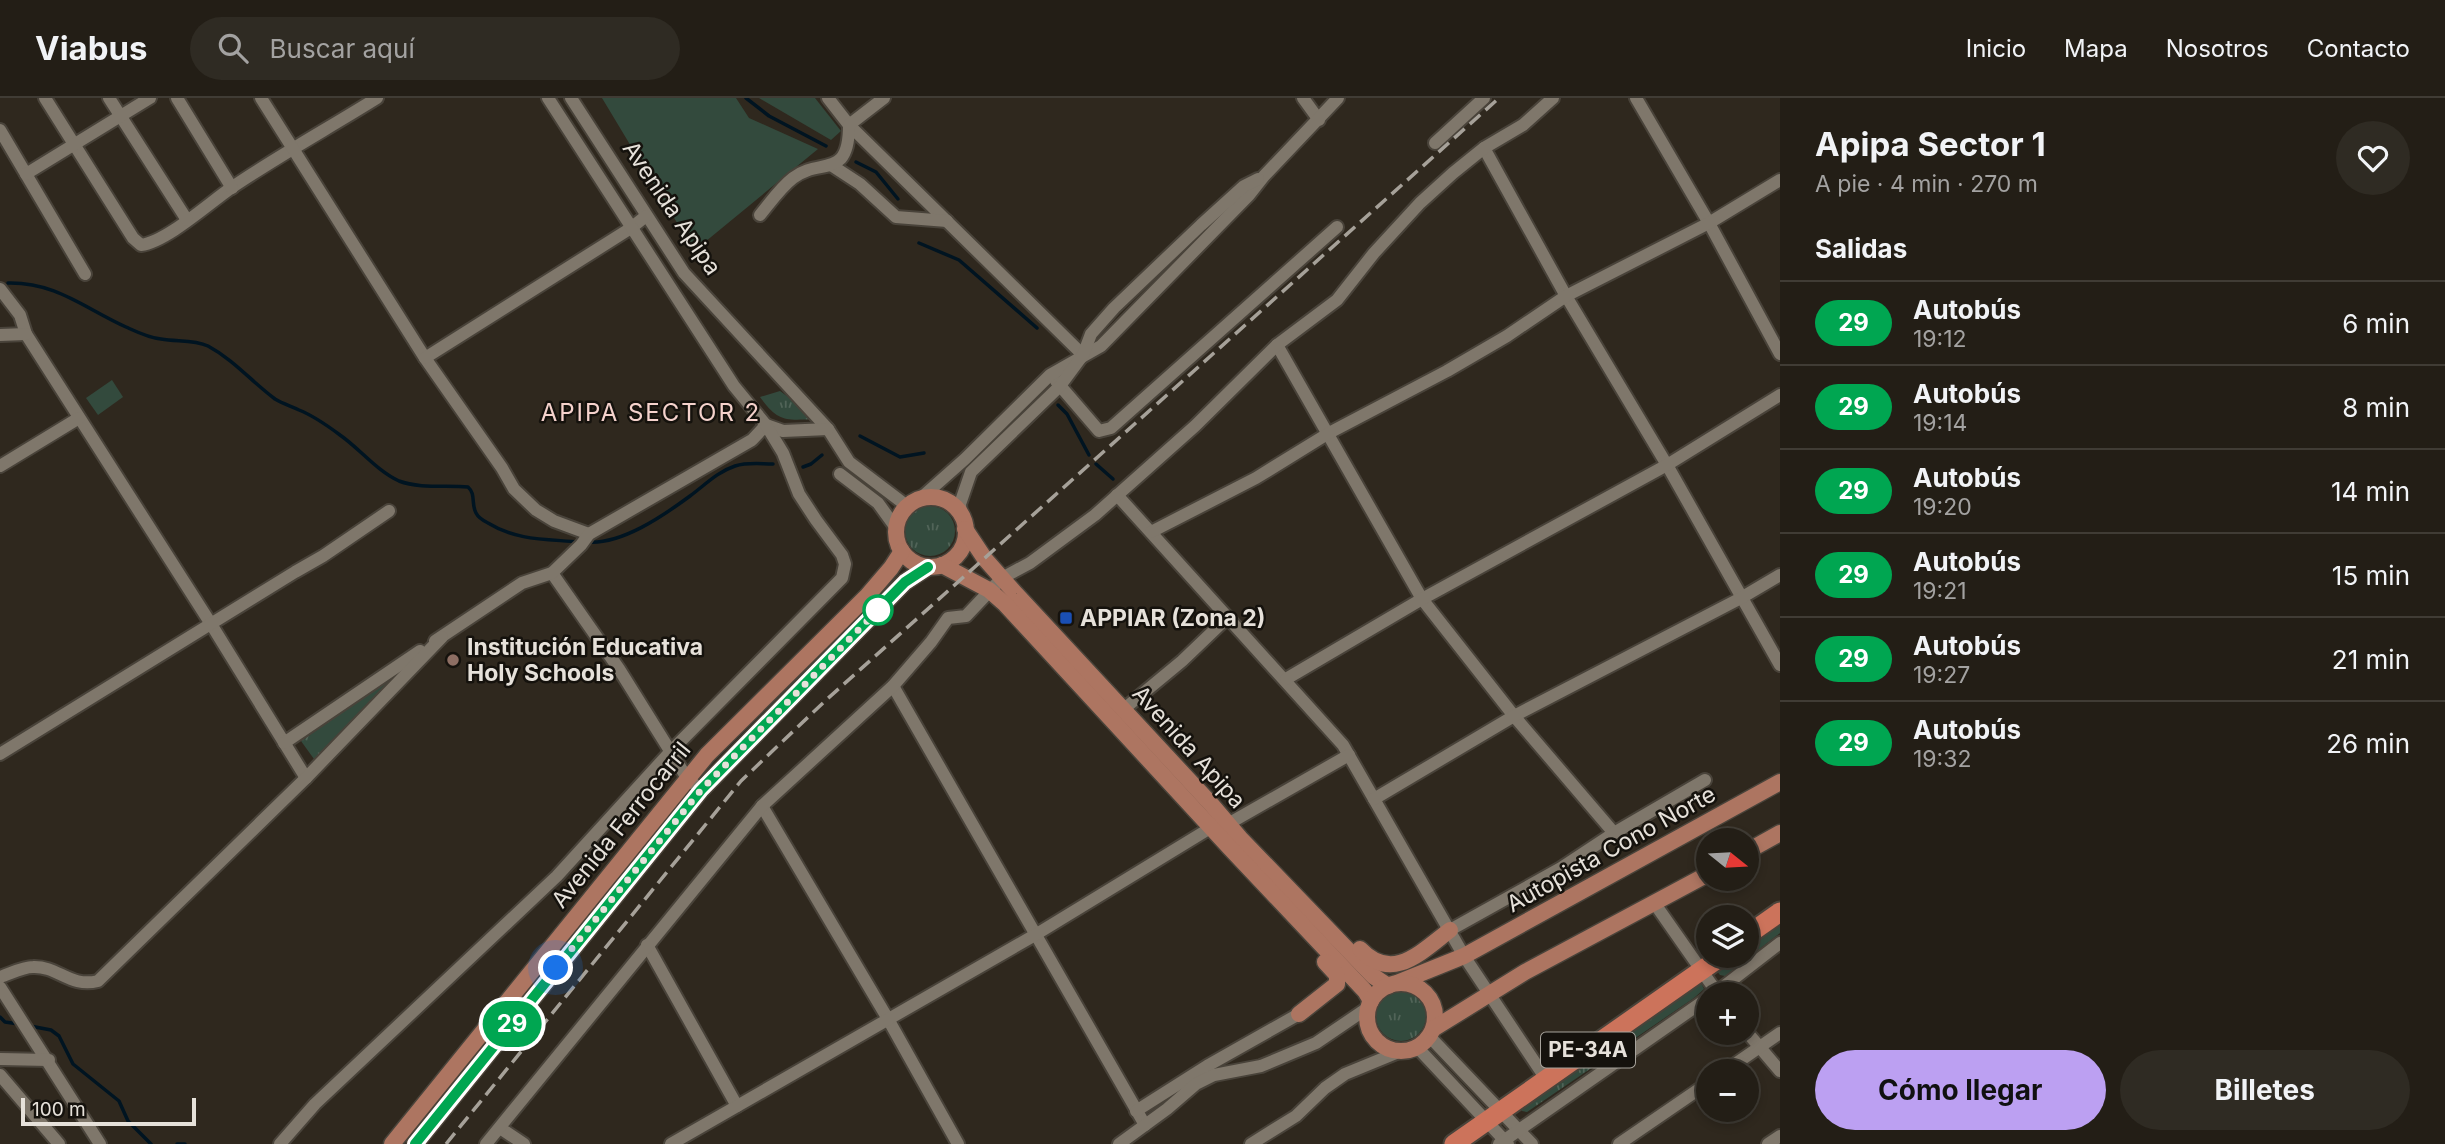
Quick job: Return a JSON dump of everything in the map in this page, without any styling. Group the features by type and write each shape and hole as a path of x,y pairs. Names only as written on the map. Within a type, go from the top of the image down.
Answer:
{"highway":[{"path":"1759,927 1780,912"},
{"name":"PE-34A","path":"1454,1144 1705,968"}],"main road":[{"path":"929,497 944,500 957,509 963,522 960,551 935,566 913,562 902,551 896,536 902,513 914,502 929,497"},
{"name":"Avenida Apipa","path":"963,522 1002,578 1124,709 1220,825 1365,991 1370,1004"},
{"name":"Avenida Ferrocarril","path":"393,1144 687,778 867,596 902,551"},
{"name":"Avenida Apipa","path":"935,566 989,590 1220,825"},
{"name":"Avenida Ferrocarril","path":"415,1144 701,790 905,582 935,566"},
{"name":"Autopista Cono Norte","path":"1393,985 1464,956 1780,782"},
{"path":"1759,845 1780,833"},
{"path":"1299,1014 1334,988 1337,975 1241,870 1243,851 1286,873 1374,962 1397,965 1450,930"},
{"name":"Avenida Apipa","path":"1243,851 1373,975 1393,985"},
{"path":"1431,1032 1435,1012 1428,996 1414,985 1393,985 1382,990 1370,1004 1368,1023 1374,1037 1386,1047 1409,1049 1489,993 1696,881"}],"street":[{"path":"45,98 133,239 141,245 150,244 165,236 232,188 377,98"},
{"path":"109,98 187,220"},
{"path":"26,174 150,98"},
{"path":"177,98 232,188"},
{"path":"261,98 425,358 519,495 554,522 589,534"},
{"name":"Avenida Apipa","path":"548,98 734,386 766,425 783,453 799,495 842,555 845,564 842,578 671,751"},
{"name":"Avenida Apipa","path":"571,98 684,273 828,429 849,462 914,502"},
{"path":"828,98 849,125 1083,355"},
{"path":"849,125 884,98"},
{"path":"1303,98 1319,120"},
{"path":"914,502 965,459 1049,375 1101,346 1338,98"},
{"path":"1435,143 1484,98"},
{"path":"486,1144 762,806 893,687 948,618 966,616 1002,578 1041,555 1117,495 1195,426 1277,345 1337,300 1374,253 1420,203 1484,148 1523,125 1553,98"},
{"path":"1636,98 1709,223 1780,354"},
{"path":"760,215 793,178 838,161 849,139 849,125"},
{"path":"0,130 85,274"},
{"path":"1484,148 1566,296 1667,465 1780,665"},
{"path":"831,165 860,184 896,217 947,221"},
{"path":"1151,533 1256,478 1329,433 1495,343 1566,296 1709,223 1780,180"},
{"path":"425,358 646,216"},
{"path":"1049,375 1099,431 1111,428 1337,227"},
{"path":"0,289 20,315 26,334 306,778"},
{"path":"0,335 26,334"},
{"path":"1277,345 1422,600 1514,716 1614,833"},
{"path":"963,522 960,504 971,472 1060,386 1083,355"},
{"path":"1286,679 1422,600 1667,465 1780,395"},
{"path":"0,466 79,418"},
{"path":"284,743 522,583 552,573 589,534 752,440 766,425 783,431 828,429"},
{"path":"840,474 878,503 896,528"},
{"path":"1117,495 1343,745 1464,956 1546,1079"},
{"path":"0,754 323,556 389,511"},
{"path":"552,573 620,669 687,778 701,790"},
{"path":"1374,799 1514,716 1780,575"},
{"path":"1124,709 1182,661 1228,617"},
{"path":"0,977 33,967 78,983 98,981 306,778 442,637"},
{"path":"893,687 1145,1125"},
{"path":"280,1144 315,1104 557,876 671,751"},
{"path":"671,1144 1035,935 1220,825 1349,755"},
{"path":"1450,930 1561,868 1614,833 1705,780"},
{"path":"762,806 888,1019 958,1144"},
{"path":"1655,904 1708,982"},
{"path":"1730,982 1780,943"},
{"path":"647,945 737,1106"},
{"path":"0,987 49,1060 100,1144"},
{"path":"1119,1144 1196,1084 1214,1075 1261,1066 1306,1048 1342,1027 1370,1004"},
{"path":"1431,1032 1494,1116 1504,1143 1518,1130 1696,1007"},
{"path":"1136,1111 1207,1066 1299,1014"},
{"path":"1742,1059 1780,1033"},
{"path":"1759,1047 1780,1071"},
{"path":"1251,1144 1296,1116 1325,1088 1345,1074 1409,1049 1494,1116 1518,1130 1532,1144"},
{"path":"0,1059 49,1060"},
{"path":"0,1075 59,1144"},
{"path":"1619,1144 1696,1091"},
{"path":"500,1128 524,1144"},
{"path":"1768,1144 1780,1136"}],"green space":[{"path":"602,98 736,98 749,118 818,149 694,251"},
{"path":"759,98 815,98 841,131 831,140"},
{"path":"112,380 123,397 98,415 86,398"},
{"path":"780,391 816,419 797,420 778,416 760,397"},
{"path":"930,506 948,513 955,531 948,549 930,556 912,549 905,531 912,513"},
{"path":"399,673 314,759 301,741"},
{"path":"1780,920 1780,933 1759,949 1759,937"},
{"path":"1719,968 1735,968 1725,976 1716,970"},
{"path":"1696,984 1694,998 1527,1112 1522,1111 1521,1107"},
{"path":"1391,992 1411,992 1425,1006 1425,1026 1411,1040 1391,1040 1377,1026 1377,1006"}],"waterway":[{"path":"746,98 769,116 826,146"},
{"path":"856,162 876,172 898,199"},
{"path":"919,243 959,260 1037,328"},
{"path":"8,283 55,291 148,336 197,342 208,346 275,399 326,425 383,472 399,481 425,486 468,487 477,514 499,529 532,538 579,542"},
{"path":"1058,405 1067,414 1089,455"},
{"path":"860,436 900,457 924,453"},
{"path":"803,467 822,455"},
{"path":"587,542 614,539 641,528 717,475 735,466 773,464"},
{"path":"1096,464 1113,479"},
{"path":"0,1017 5,1022 19,1024"},
{"path":"30,1026 51,1030 59,1036 73,1064 119,1101 128,1121 151,1144"},
{"path":"177,1144 185,1144"}],"railway":[{"path":"446,1144 741,781 825,701 1499,98"}],"bus line":[{"name":"29","path":"415,1144 701,790 905,582 928,567"}],"place":[{"name":"APPIAR (Zona 2)","path":"1066,618"},
{"name":"Institución Educativa Holy Schools","path":"453,660"}],"district":[{"name":"APIPA SECTOR 2","path":"651,413"}],"route":[{"path":"556,968 701,790 878,610"}]}
